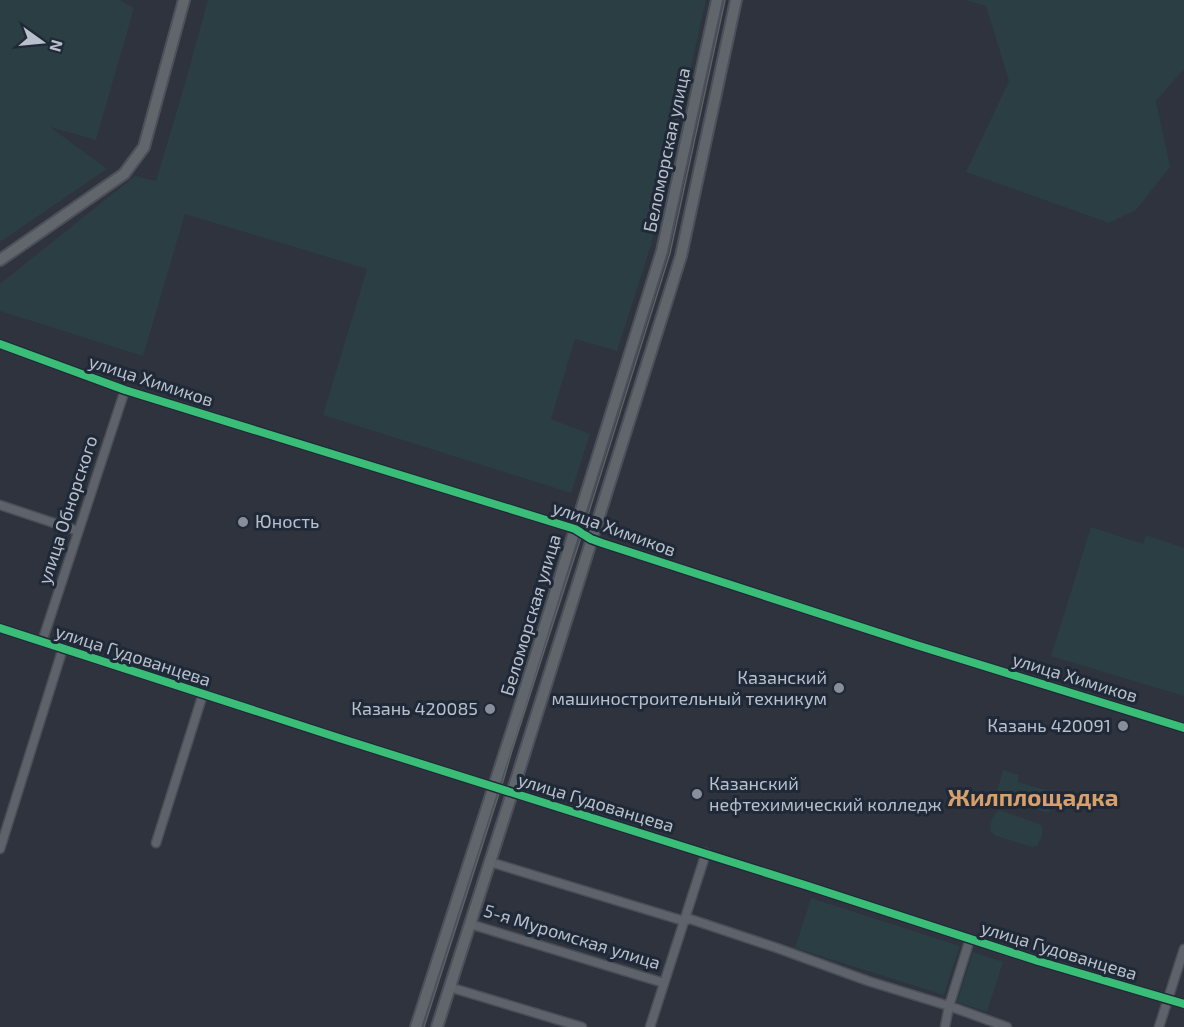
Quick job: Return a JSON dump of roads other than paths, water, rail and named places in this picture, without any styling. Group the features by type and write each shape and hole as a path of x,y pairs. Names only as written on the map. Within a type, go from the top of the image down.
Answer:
{"main road":[{"path":"0,260 124,174 144,147 184,0"},
{"name":"Беломорская улица","path":"416,1027 518,712 662,251 717,0"},
{"name":"Беломорская улица","path":"436,1027 681,256 736,0"},
{"path":"662,251 681,256"}],"street":[{"name":"улица Химиков","path":"0,344 125,390 575,529 591,539 913,644 1184,728"},
{"name":"улица Обнорского","path":"42,642 125,390"},
{"path":"0,505 78,531"},
{"name":"улица Гудованцева","path":"0,628 706,853 1038,962 1184,1004"},
{"path":"0,849 63,648"},
{"path":"156,843 203,694"},
{"path":"650,1027 706,853"},
{"path":"490,862 684,921 690,919 1008,1027"},
{"name":"5-я Муромская улица","path":"470,924 664,983"},
{"path":"945,1027 949,1006 970,939"},
{"path":"1159,1027 1184,949"},
{"path":"449,987 582,1027"}],"tram line":[{"path":"424,1027 670,253 725,0"}],"place":[{"name":"Юность","path":"243,522"},
{"name":"Казанский машиностроительный техникум","path":"839,688"},
{"name":"Казань 420085","path":"490,709"},
{"name":"Казань 420091","path":"1123,726"},
{"name":"Казанский нефтехимический колледж","path":"697,794"}],"district":[{"name":"Жилплощадка","path":"1033,798"}]}
